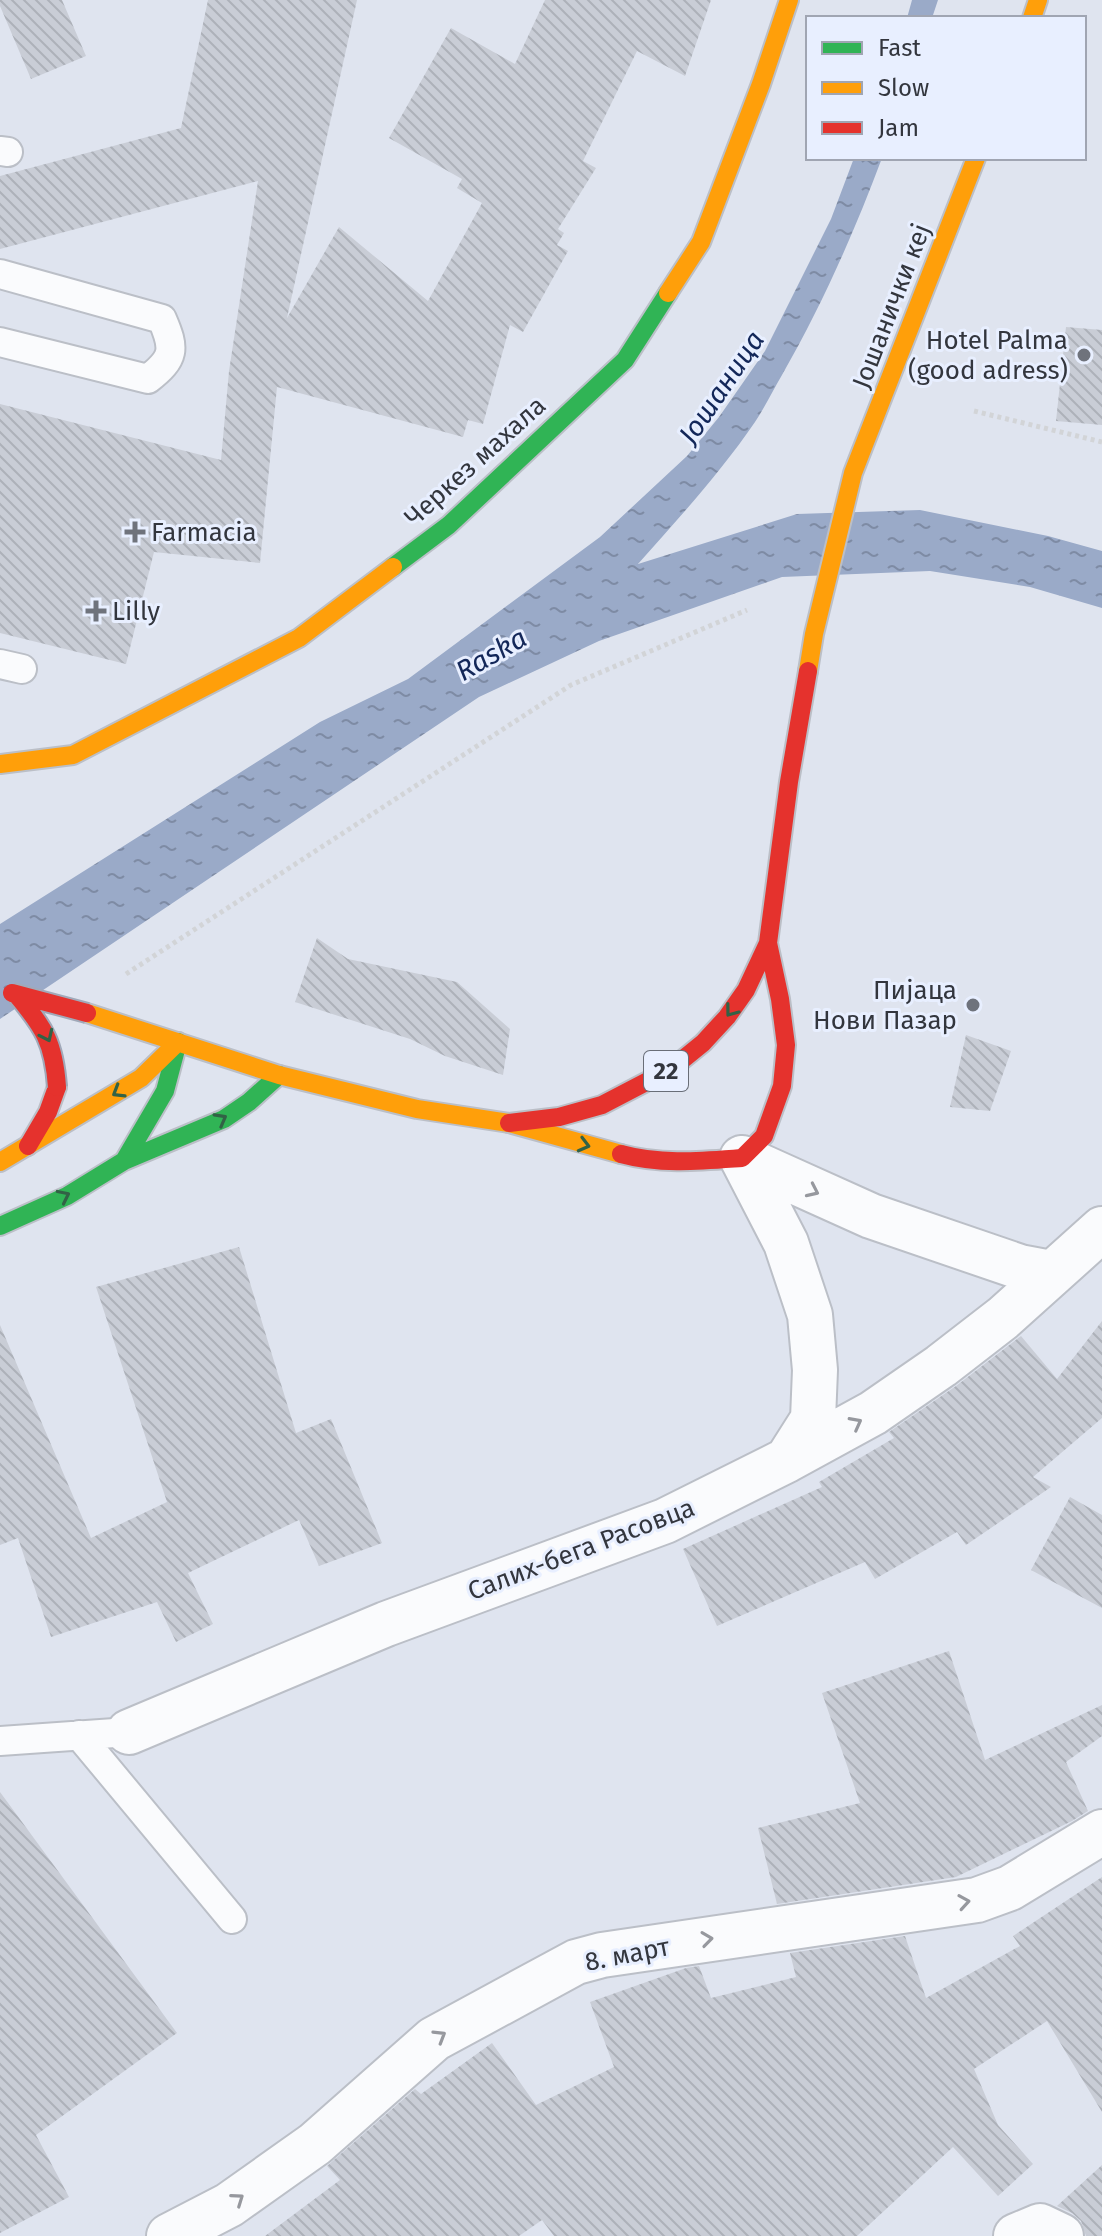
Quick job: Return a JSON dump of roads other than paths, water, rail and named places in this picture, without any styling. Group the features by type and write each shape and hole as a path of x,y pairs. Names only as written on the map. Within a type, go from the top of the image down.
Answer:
{"main road":[{"name":"Черкез махала","path":"0,764 73,755 299,638 449,525 625,360 701,242 789,0"},
{"name":"Јошанички кеј","path":"768,943 789,782 814,634 853,473 975,160"},
{"name":"22","path":"509,1123 559,1117 602,1105 671,1069 703,1043 727,1017 746,990 768,943"},
{"name":"22","path":"8,992 87,1013 279,1075 417,1109 509,1123 635,1158 682,1163 742,1158 764,1136 782,1086 786,1045 768,943"},
{"path":"8,992 42,1024 53,1048 57,1087 48,1112 28,1146"},
{"path":"0,1162 141,1078 178,1042"},
{"path":"124,1161 165,1091 178,1042"},
{"path":"0,1226 67,1196 124,1161 224,1119 279,1075"}],"street":[{"path":"742,1158 871,1216 1020,1267 1052,1273"},
{"path":"742,1158 786,1243 810,1315 815,1370 813,1419 787,1460"},
{"name":"Салих-бега Расовца","path":"129,1732 386,1624 665,1521 787,1460 873,1413 941,1366 1003,1318 1102,1229"},
{"name":"8. март","path":"169,2236 229,2205 315,2144 434,2039 576,1962 602,1955 977,1900 1010,1888 1102,1832"},
{"path":"1016,2236 1040,2226 1061,2236"}],"lane":[{"path":"0,274 162,319 171,338 172,355 148,379 0,342"},
{"name":"Салих-бега Расовца","path":"0,1741 129,1732"},
{"path":"79,1735 232,1919"}],"water":[{"path":"912,0 938,0 933,16 908,16"},
{"name":"Raska","path":"853,160 881,160 811,322 762,410 699,495 638,564 797,514 920,510 1048,536 1102,551 1102,608 1030,587 930,571 782,577 599,641 479,697 0,1019 0,924 320,722 408,679 600,537 687,456 719,417 765,351 831,219"}],"place":[{"name":"Hotel Palma (good adress)","path":"1084,355"},
{"name":"Farmacia","path":"135,532"},
{"name":"Lilly","path":"96,611"},
{"name":"Пијаца Нови Пазар","path":"973,1005"}],"water label":[{"name":"Јошаница","path":"721,387"}]}
